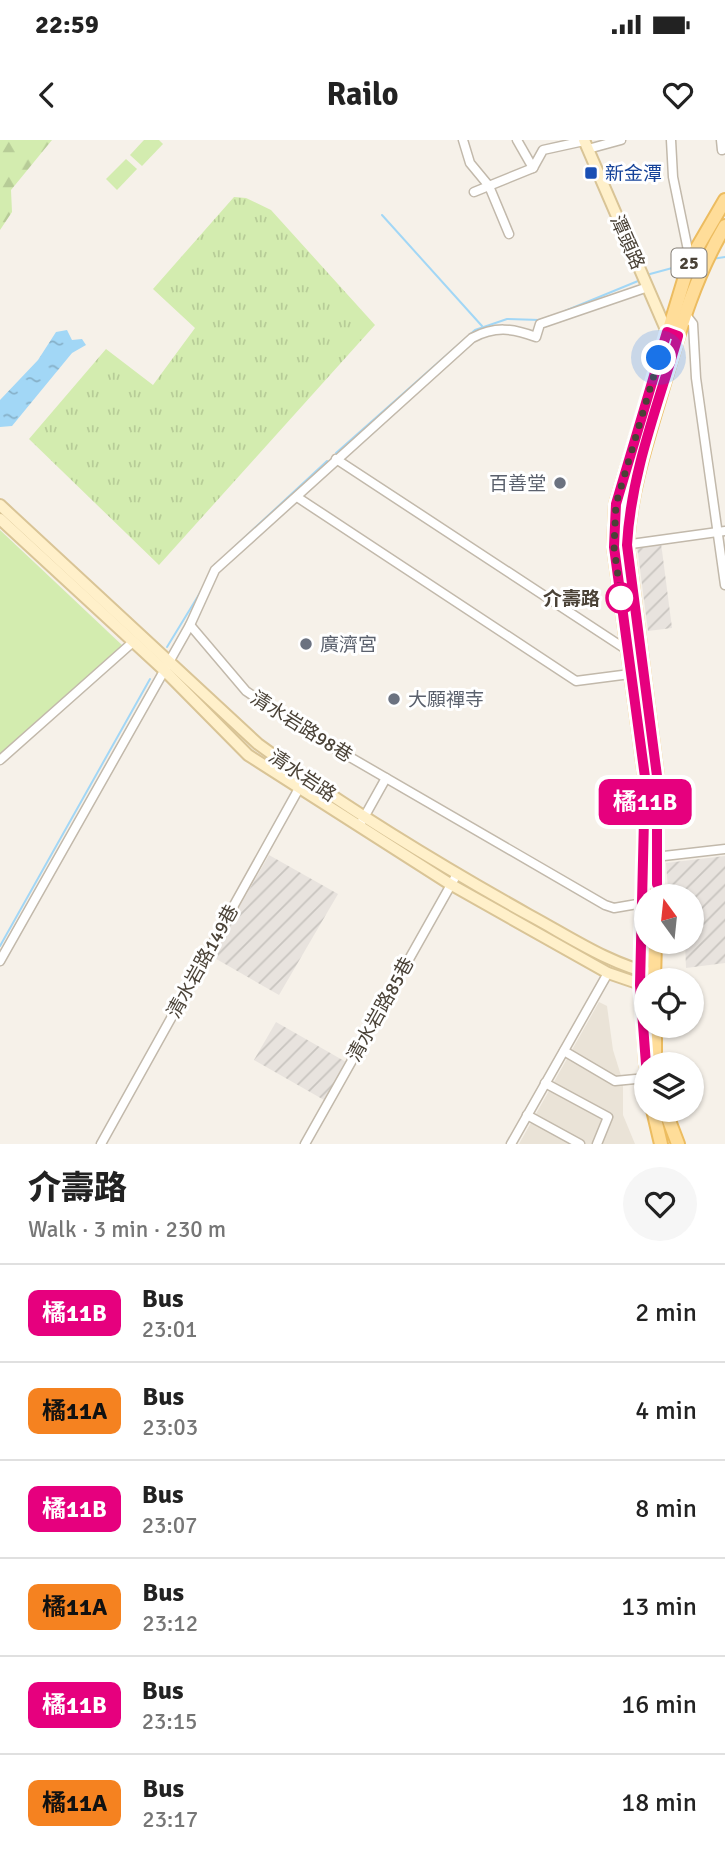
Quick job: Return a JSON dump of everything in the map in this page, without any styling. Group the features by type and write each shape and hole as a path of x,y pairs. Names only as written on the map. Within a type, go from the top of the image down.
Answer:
{"main road":[{"name":"25","path":"646,884 657,776 616,504 673,334 690,260 725,200"},
{"name":"25","path":"673,334 686,315 703,262 725,226"},
{"name":"25","path":"621,546 627,650 645,777 655,884"},
{"path":"656,1122 661,1144"},
{"path":"670,1122 678,1144"}],"street":[{"path":"463,140 470,163 489,186 509,234"},
{"path":"517,140 533,168"},
{"path":"474,192 533,168 543,150 621,140"},
{"path":"670,140 673,177 690,260"},
{"path":"721,140 722,150"},
{"name":"潭頭路","path":"585,144 648,287 673,334"},
{"path":"0,961 190,625 215,570 472,338 484,332 510,328 536,337 540,324 648,287"},
{"path":"686,315 692,324 696,378 722,532 725,585"},
{"path":"336,458 627,650"},
{"path":"297,497 576,681 631,674"},
{"name":"清水岩路","path":"0,505 302,783"},
{"name":"清水岩路","path":"0,519 164,670 248,755 302,783 362,821 613,961 634,968"},
{"path":"621,546 722,532"},
{"name":"清水岩路98巷","path":"190,625 246,691 305,731 605,905 614,908 634,905"},
{"path":"0,760 133,642"},
{"path":"362,821 386,778"},
{"name":"清水岩路149巷","path":"101,1144 302,783"},
{"name":"清水岩路","path":"362,821 450,884 608,973 634,982"},
{"path":"651,857 725,849"},
{"name":"清水岩路85巷","path":"304,1144 457,874"},
{"path":"511,1144 608,973"},
{"path":"564,1051 615,1081 634,1080"},
{"path":"545,1083 608,1117 597,1144"},
{"path":"527,1115 580,1144"}],"shaded area":[{"path":"661,543 672,628 648,631 637,546"},
{"path":"269,855 338,894 279,995 211,956"},
{"path":"725,856 725,963 686,968 685,954 704,954 704,884 668,884 666,863"},
{"path":"599,1002 607,1006 613,1050 623,1082 623,1115 635,1144 519,1144"},
{"path":"276,1022 346,1062 324,1100 254,1060"}],"green space":[{"path":"0,140 52,140 11,190 12,212 0,230"},
{"path":"144,140 159,140 163,144 142,166 130,155"},
{"path":"126,159 137,169 117,190 106,179"},
{"path":"234,197 246,198 271,210 375,325 159,565 29,439 106,349 153,385 195,328 153,289"},
{"path":"0,530 123,646 0,754"}],"water":[{"path":"67,330 72,340 82,339 86,345 72,353 12,426 0,427 0,400 38,360 56,332"}],"waterway":[{"path":"382,215 482,326"},
{"path":"712,259 725,257"},
{"path":"650,274 676,267"},
{"path":"565,311 638,281"},
{"path":"336,453 475,330 507,319 540,320"},
{"path":"230,551 327,461"},
{"path":"209,574 215,564"},
{"path":"167,647 203,588"},
{"path":"0,946 150,679"}],"bus line":[{"name":"橘11B","path":"644,884 645,777 614,547 616,504 667,332 678,336 637,474 629,508 627,545 657,776 657,884"},
{"name":"橘11B","path":"641,954 640,985 645,1052"}],"place":[{"name":"新金潭","path":"591,173"},
{"name":"百善堂","path":"560,483"},
{"name":"介壽路","path":"621,598"},
{"name":"廣濟宮","path":"306,644"},
{"name":"大願禪寺","path":"394,699"}],"route":[{"path":"621,598 614,547 616,504 659,358"}]}
